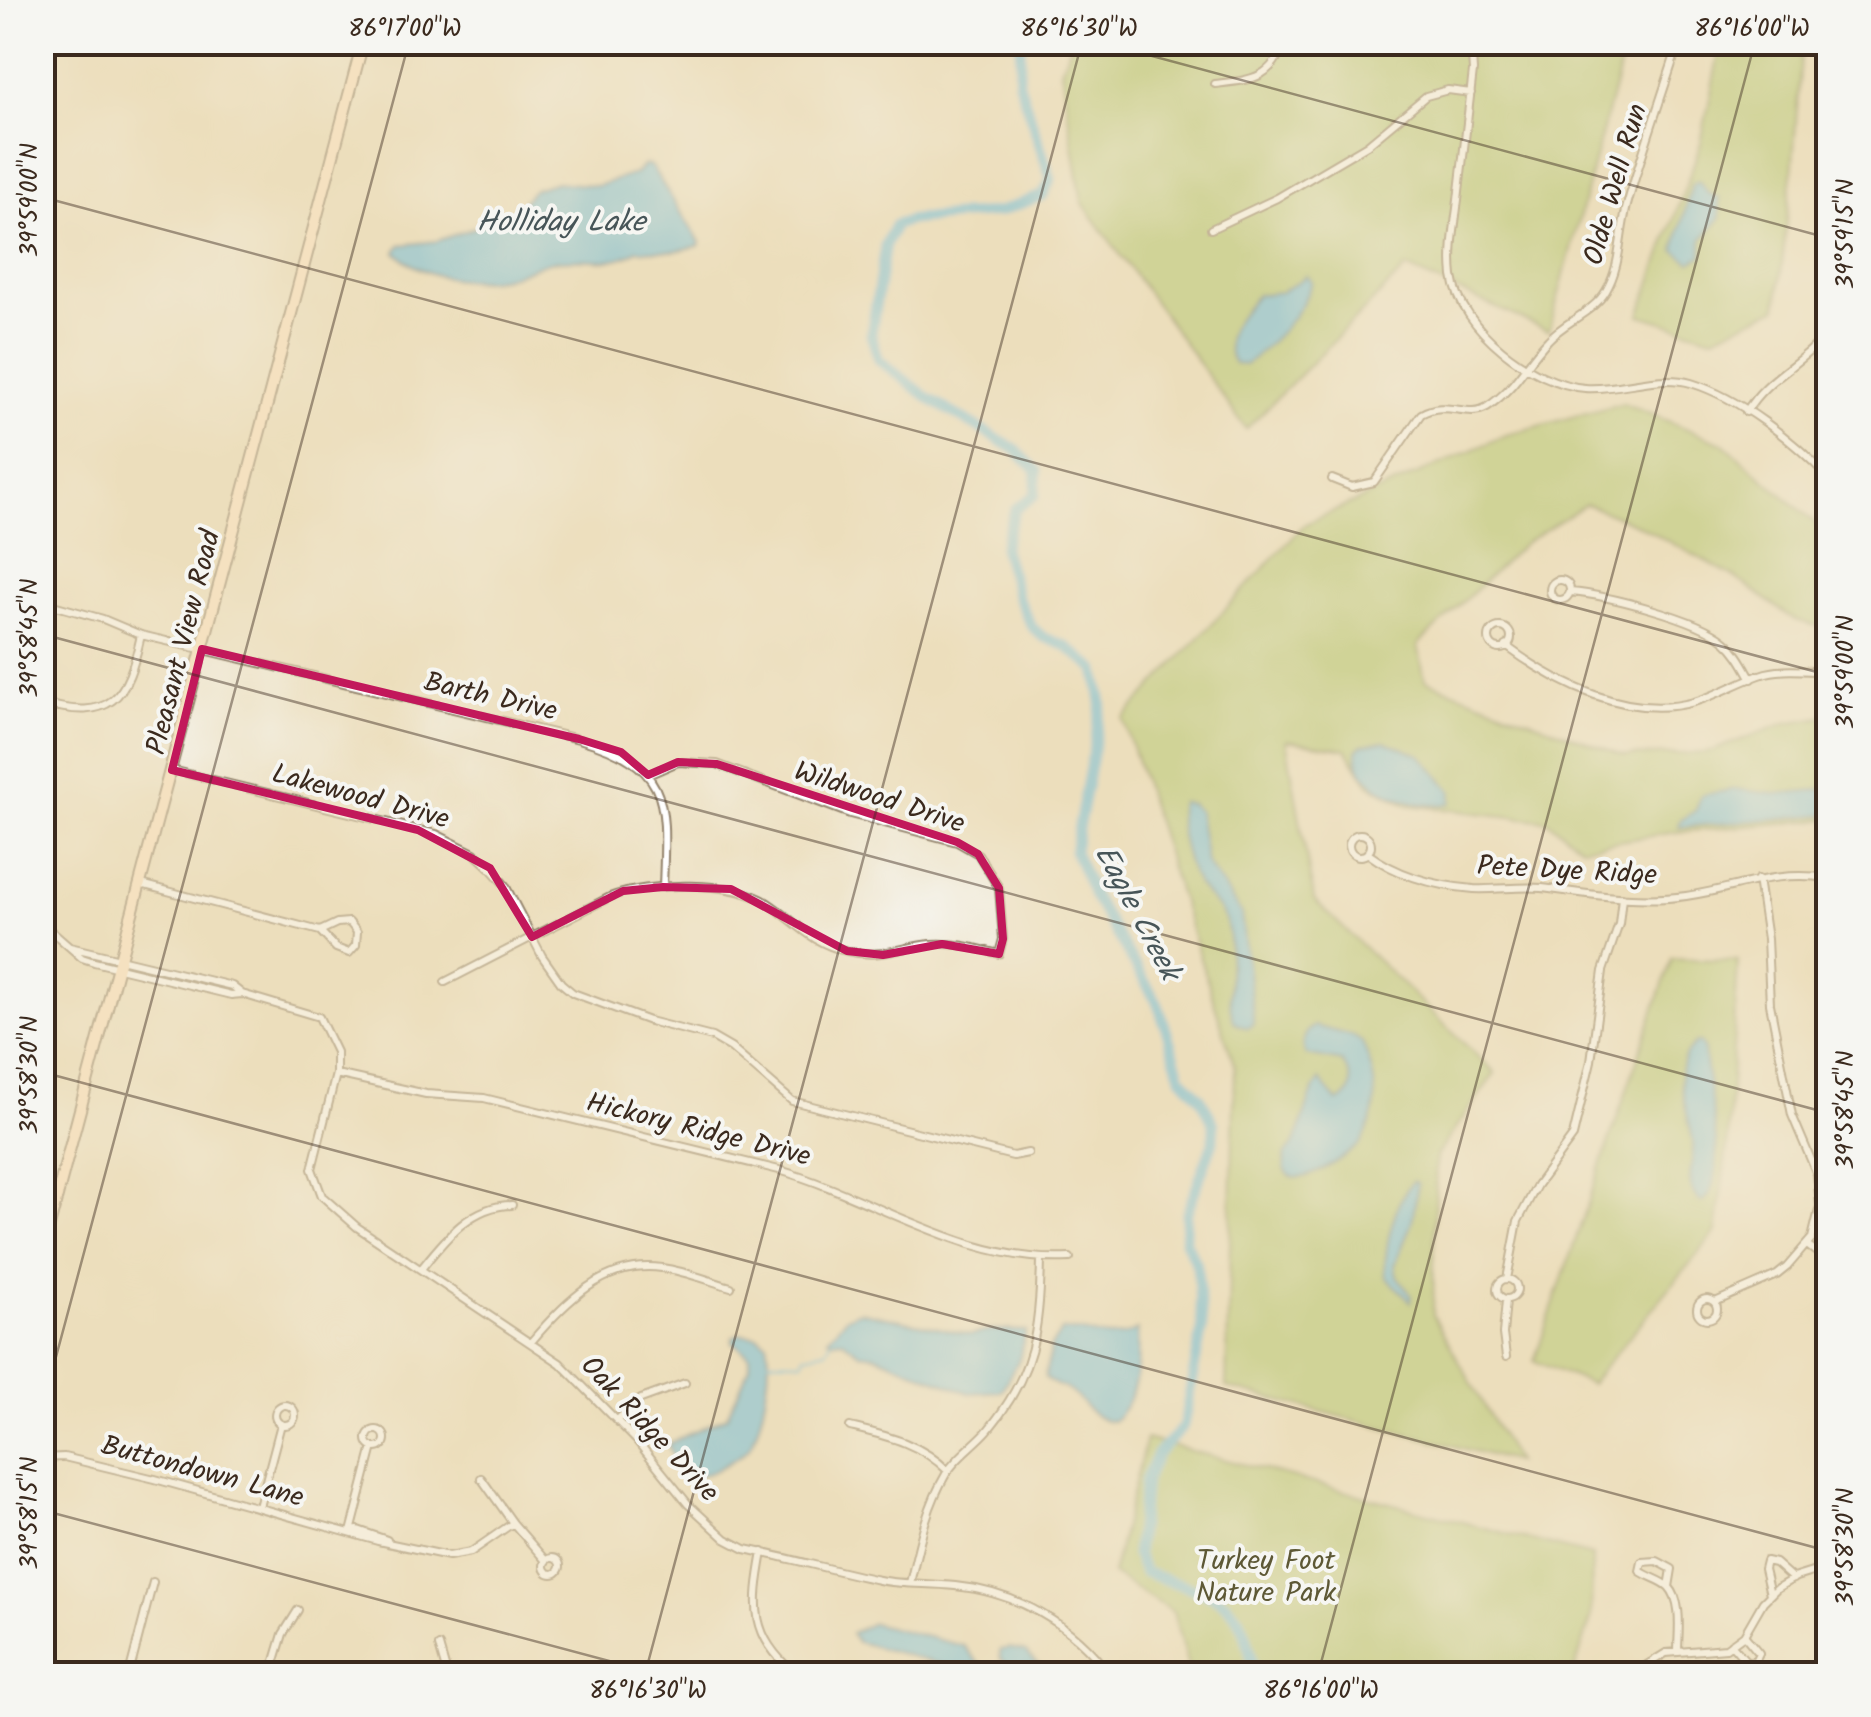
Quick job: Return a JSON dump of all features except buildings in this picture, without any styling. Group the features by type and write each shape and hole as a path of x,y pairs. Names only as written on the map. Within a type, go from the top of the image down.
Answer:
{"main road":[{"name":"Pleasant View Road","path":"42,1253 48,1212 120,965 363,42"}],"street":[{"path":"1215,84 1265,73 1278,61 1284,42"},
{"path":"1471,42 1453,277 1463,310 1474,326 1496,346 1551,380 1584,388 1688,382 1778,430 1828,478"},
{"name":"Olde Well Run","path":"1332,479 1352,487 1374,482 1422,414 1446,406 1472,412 1485,408 1520,380 1549,339 1604,296 1614,276 1626,207 1679,42"},
{"path":"1211,229 1277,198 1368,144 1426,96 1448,90 1470,93"},
{"path":"1746,412 1758,392 1820,344 1828,332"},
{"path":"1570,592 1612,600 1714,633 1734,650 1752,678"},
{"name":"Barth Drive","path":"42,602 103,618 142,635 579,739 621,752 648,775"},
{"path":"42,704 90,710 112,700 122,692 133,672 142,635"},
{"path":"1506,646 1538,670 1643,707 1694,702 1779,671 1828,672"},
{"path":"42,743 52,706"},
{"name":"Wildwood Drive","path":"446,982 623,892 663,888 731,889 766,902 798,930 846,951 883,956 942,944 999,954 1003,939 999,888 978,854 957,842 850,814 716,764 678,762 648,775"},
{"name":"Lakewood Drive","path":"172,770 436,834 454,842 498,876 551,969 573,993 636,1017 712,1037 731,1048 792,1101 1013,1156 1028,1153"},
{"path":"648,775 666,820 663,888"},
{"name":"Pete Dye Ridge","path":"1368,853 1387,868 1413,878 1473,889 1539,888 1597,898 1686,896 1796,874 1828,878"},
{"path":"1715,1302 1777,1275 1808,1244 1818,1219 1819,1184 1792,1115 1770,1004 1768,951 1758,879"},
{"path":"141,884 320,931 336,948 349,953 356,945 357,932 348,922 320,931"},
{"path":"1507,1279 1518,1221 1537,1184 1573,1136 1591,1062 1602,971 1619,924 1622,897"},
{"name":"Oak Ridge Drive","path":"42,923 82,958 242,994 319,1017 336,1052 336,1074 312,1169 322,1196 334,1210 560,1362 716,1531 744,1549 882,1581 972,1588 1022,1602 1068,1630 1109,1674"},
{"name":"Hickory Ridge Drive","path":"336,1074 426,1094 484,1098 779,1170 822,1182 930,1232 1041,1259 1070,1258"},
{"path":"421,1268 462,1224 480,1212 512,1206"},
{"path":"1808,1244 1828,1261"},
{"path":"910,1583 928,1508 948,1471 986,1433 1020,1386 1037,1336 1041,1259"},
{"path":"531,1342 564,1302 595,1282 634,1269 661,1267 730,1287"},
{"path":"1507,1279 1517,1289 1513,1298 1506,1300 1496,1288 1507,1279"},
{"path":"1506,1300 1506,1357"},
{"path":"616,1420 641,1399 685,1384"},
{"path":"260,1507 282,1424"},
{"path":"850,1427 912,1444 948,1471"},
{"path":"351,1532 373,1447"},
{"name":"Buttondown Lane","path":"43,1458 64,1457 378,1542 449,1556 471,1552 513,1523"},
{"path":"481,1478 546,1561"},
{"path":"763,1552 756,1593 757,1620 772,1654 795,1674"},
{"path":"1669,1587 1640,1571 1642,1562 1656,1560 1672,1569 1669,1587 1678,1614 1678,1652"},
{"path":"1770,1594 1766,1561 1776,1563 1793,1579"},
{"path":"1632,1674 1652,1659 1678,1652 1726,1648 1744,1635 1770,1594 1793,1579 1828,1567"},
{"path":"128,1674 153,1582"},
{"path":"271,1674 283,1634 298,1610"},
{"path":"1731,1644 1746,1661 1756,1661 1759,1654 1744,1635"},
{"path":"439,1646 447,1674"},
{"path":"539,1674 548,1674"}],"highlighted area":[{"path":"202,649 579,739 621,752 648,775 678,762 717,764 957,842 978,854 999,888 1003,939 999,954 942,944 883,955 847,951 731,889 663,887 623,891 532,937 490,868 418,830 172,770"}],"green space":[{"path":"1071,43 1626,43 1549,331 1406,268 1246,429 1082,202 1061,70"},
{"path":"1721,43 1802,43 1777,308 1712,337 1640,315 1701,143"},
{"path":"1623,403 1723,443 1828,534 1828,629 1795,620 1733,576 1636,524 1586,504 1523,544 1418,645 1425,680 1625,756 1706,753 1786,723 1828,716 1828,819 1677,832 1581,847 1548,821 1408,805 1369,784 1346,749 1286,740 1314,900 1495,1073 1436,1156 1433,1315 1516,1462 1226,1387 1235,1067 1123,719 1305,524 1506,435"},
{"path":"1672,958 1738,961 1728,1138 1716,1232 1590,1384 1534,1361"},
{"name":"Turkey Foot Nature Park","path":"1146,1439 1592,1556 1591,1619 1573,1674 1190,1674 1173,1612 1112,1574"}],"water":[{"name":"Holliday Lake","path":"644,165 651,166 699,246 675,251 637,250 610,260 555,261 485,280 437,275 396,252 400,245 437,241 515,210 534,189 556,182 596,186 635,174"},
{"path":"1699,181 1709,194 1719,198 1720,218 1702,240 1702,256 1691,262 1675,250 1692,184"},
{"path":"1307,276 1312,282 1307,295 1284,328 1245,365 1234,364 1229,353 1229,335 1256,295 1281,292"},
{"path":"1384,741 1421,755 1452,791 1451,803 1407,800 1377,786 1366,776 1357,750 1362,745"},
{"path":"1737,789 1774,794 1828,789 1828,814 1679,827 1680,821 1696,810 1701,795"},
{"path":"1181,802 1198,811 1206,863 1241,913 1253,1014 1253,1024 1247,1028 1235,1023 1226,922 1197,884 1190,867 1180,830"},
{"path":"1315,1026 1362,1042 1372,1073 1375,1104 1359,1145 1322,1170 1292,1176 1285,1170 1285,1156 1298,1136 1320,1080 1338,1102 1348,1094 1351,1084 1342,1062 1306,1055 1304,1038"},
{"path":"1696,1043 1704,1050 1717,1154 1711,1191 1701,1202 1690,1182 1693,1142 1681,1076 1687,1052"},
{"path":"1414,1181 1418,1184 1412,1222 1395,1265 1397,1276 1412,1296 1411,1302 1386,1277 1386,1266 1396,1212"},
{"path":"859,1311 971,1335 994,1330 1026,1331 1019,1360 1001,1391 969,1393 876,1355 860,1353 843,1340 828,1338 846,1317"},
{"path":"1137,1330 1133,1390 1113,1421 1093,1414 1072,1393 1045,1377 1051,1346 1062,1331 1117,1337"},
{"path":"739,1334 758,1336 767,1342 769,1353 763,1408 755,1434 744,1453 706,1474 690,1474 677,1465 668,1444 727,1416 750,1366 750,1356 733,1342"},
{"path":"872,1623 964,1646 978,1668 965,1671 857,1642 851,1633"},
{"path":"1000,1650 1026,1652 1047,1674 1020,1674 1000,1658"}],"waterway":[{"name":"Eagle Creek","path":"1021,42 1019,83 1051,179 1043,195 999,212 895,225 885,245 871,335 879,360 931,400 1016,450 1037,471 1035,495 1015,509 1003,548 1018,599 1032,627 1043,637 1066,646 1096,670 1102,703 1074,851 1095,899 1158,1004 1181,1076 1201,1098 1214,1124 1213,1142 1186,1215 1185,1241 1197,1266 1202,1329 1183,1427 1157,1454 1145,1481 1136,1554 1144,1572 1207,1593 1233,1611 1249,1646 1253,1674"},
{"path":"768,1360 803,1361 804,1355 826,1350 831,1341"}]}
